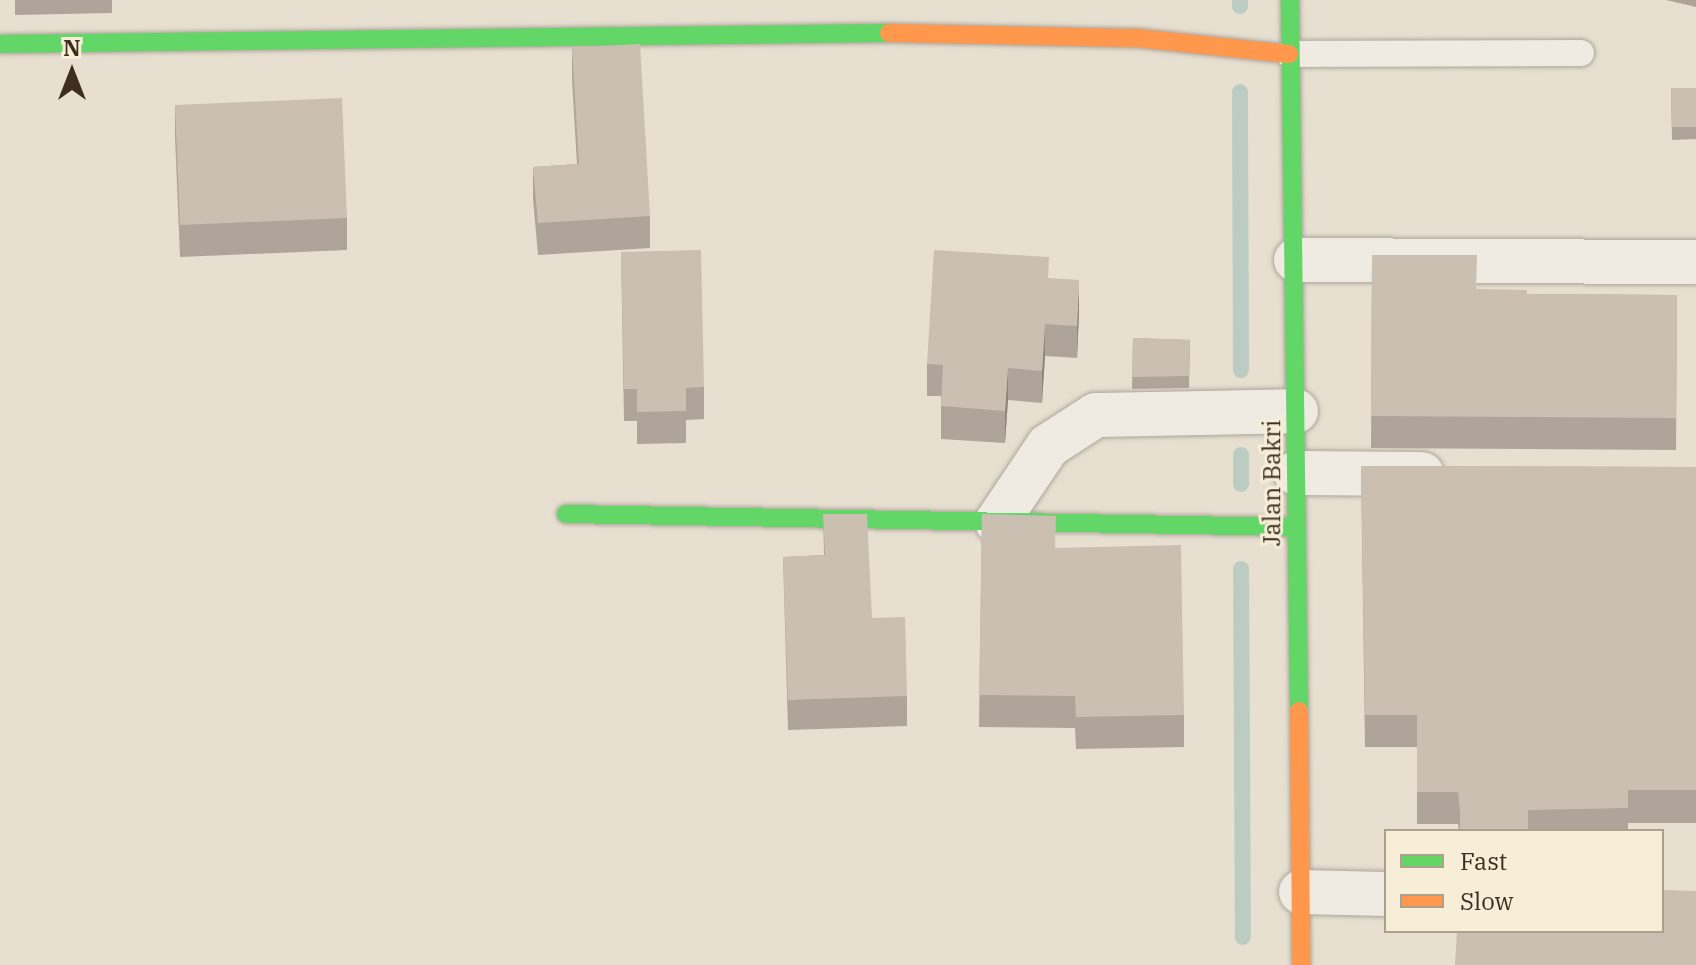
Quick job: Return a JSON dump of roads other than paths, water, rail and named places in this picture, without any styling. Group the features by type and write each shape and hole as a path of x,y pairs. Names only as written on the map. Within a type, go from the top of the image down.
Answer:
{"street":[{"name":"Jalan Bakri","path":"1290,0 1296,260 1301,965"},
{"path":"0,44 900,33 1136,38 1289,54"},
{"path":"1296,260 1524,264 1696,262"},
{"path":"997,522 1048,446 1096,415 1296,411"},
{"path":"1296,473 1455,474"},
{"path":"566,514 1296,527"},
{"path":"1301,892 1384,894"}],"lane":[{"path":"1289,54 1581,53"}],"waterway":[{"path":"1240,0 1240,6"},
{"path":"1240,92 1241,370"},
{"path":"1241,455 1241,484"},
{"path":"1241,569 1243,937"}]}
